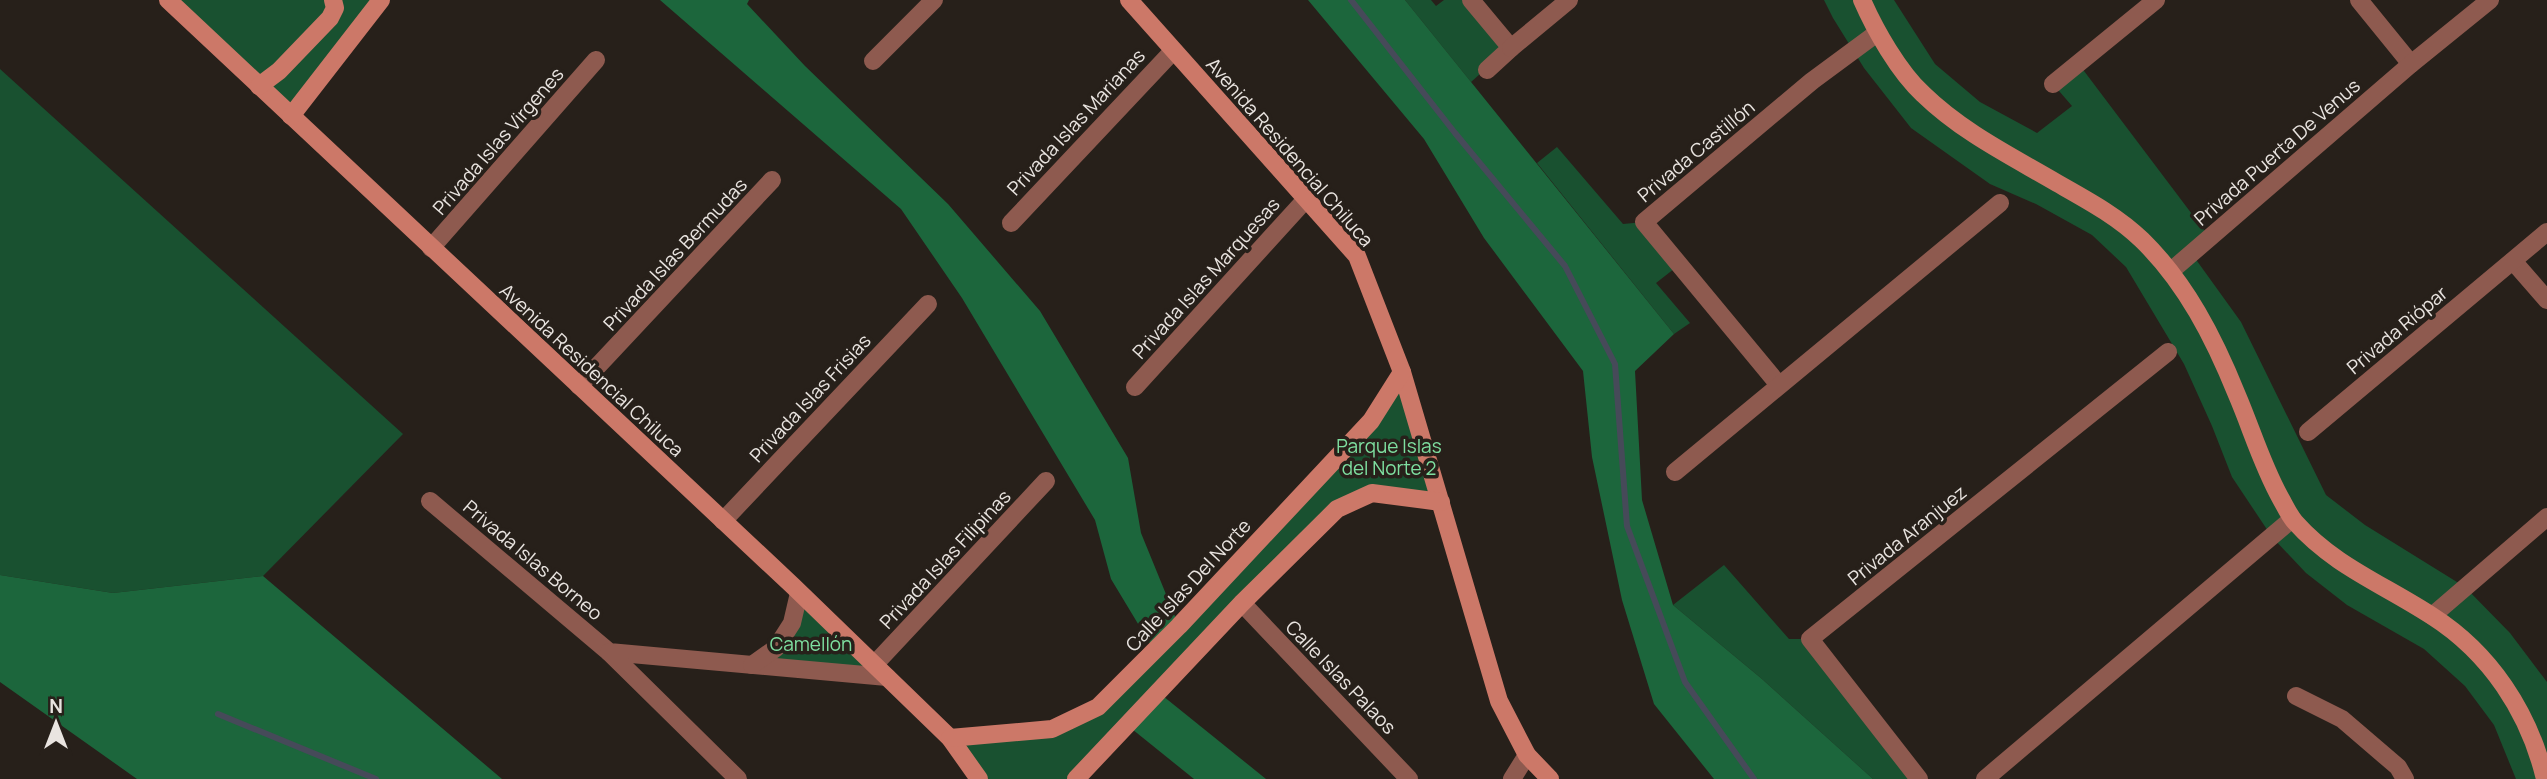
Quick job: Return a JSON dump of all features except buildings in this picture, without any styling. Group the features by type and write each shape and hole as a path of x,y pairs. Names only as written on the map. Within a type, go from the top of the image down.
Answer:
{"street":[{"name":"Avenida Residencial Chiluca","path":"168,0 881,671 950,738 979,779"},
{"path":"259,86 279,71 330,18 335,8 333,0"},
{"path":"290,116 381,0"},
{"path":"873,61 934,0"},
{"name":"Avenida Residencial Chiluca","path":"1129,0 1357,256 1402,372 1499,701 1527,755 1550,779"},
{"path":"1471,0 1511,48"},
{"path":"1487,71 1569,0"},
{"path":"1862,0 1877,33 1921,93 1930,101 1968,131 2109,213 2141,239 2171,271 2205,324 2238,395 2266,472 2292,519 2336,560 2432,616 2468,643 2501,680 2521,710 2546,779"},
{"path":"2053,84 2156,0"},
{"path":"2359,0 2411,64"},
{"name":"Privada Puerta De Venus","path":"2171,271 2411,64 2490,0"},
{"name":"Privada Castillón","path":"1779,385 1644,222 1812,81 1877,33"},
{"name":"Privada Islas Marianas","path":"1011,223 1172,51"},
{"name":"Privada Islas Virgenes","path":"431,248 596,60"},
{"name":"Privada Islas Bermudas","path":"579,386 772,180"},
{"name":"Privada Islas Marquesas","path":"1135,387 1307,198"},
{"path":"1675,472 2000,203"},
{"name":"Privada Riópar","path":"2308,432 2547,232"},
{"path":"2513,261 2547,300"},
{"name":"Privada Islas Frisias","path":"723,521 928,304"},
{"name":"Privada Aranjuez","path":"1919,779 1810,639 2168,352"},
{"name":"Calle Islas Del Norte","path":"950,738 1052,729 1098,707 1179,626 1371,422 1402,372"},
{"name":"Privada Islas Filipinas","path":"881,671 1046,481"},
{"path":"1076,779 1242,603 1337,509 1372,493 1441,502"},
{"name":"Privada Islas Borneo","path":"430,501 609,652 738,779"},
{"path":"2432,616 2547,517"},
{"path":"1985,779 2292,519"},
{"path":"752,665 776,649 792,623 799,593"},
{"name":"Calle Islas Palaos","path":"1242,603 1409,779"},
{"path":"609,652 752,665 881,671"},
{"path":"2296,696 2342,719 2398,767 2405,779"},
{"path":"1512,779 1527,755"}],"green space":[{"path":"168,0 381,0 291,116"},
{"path":"660,0 749,0 747,4 805,66 948,204 1040,311 1128,458 1141,533 1179,626 1155,652 1111,579 1095,520 962,298 901,209"},
{"path":"1308,0 1405,0 1674,334 1635,371 1642,500 1673,605 1762,679 1873,779 1714,779 1654,704 1622,600 1592,457 1583,371 1484,238 1424,139"},
{"path":"1405,0 1431,0 1436,6 1444,0 1470,0 1509,48 1471,82"},
{"path":"1824,0 1894,0 1935,64 1980,102 2037,133 2072,106 2053,84 2078,63 2210,238 2192,254 2241,322 2326,495 2365,525 2465,587 2510,633 2547,682 2547,779 2516,779 2494,725 2465,686 2424,649 2347,605 2306,573 2272,537 2232,477 2184,364 2126,267 2092,235 2036,204 1990,184 1911,128 1864,68"},
{"path":"0,69 403,434 263,576 113,593 0,575"},
{"path":"1557,147 1623,224 1644,222 1679,265 1656,283 1690,323 1674,334 1537,163"},
{"name":"Parque Islas del Norte 2","path":"1402,372 1441,502 1372,493 1337,509 1076,779 979,779 950,738 1052,729 1098,707 1313,482"},
{"path":"1724,565 1789,639 1810,639 1919,779 1873,779 1762,679 1673,605"},
{"path":"0,575 113,593 263,576 502,779 137,779 0,682"},
{"name":"Camellón","path":"799,593 887,677 752,665 776,648"},
{"path":"1158,692 1266,779 1194,779 1127,725"}],"waterway":[{"path":"1351,0 1455,133 1565,266 1615,364 1627,526 1685,682 1754,779"},
{"path":"218,714 376,779"}]}
